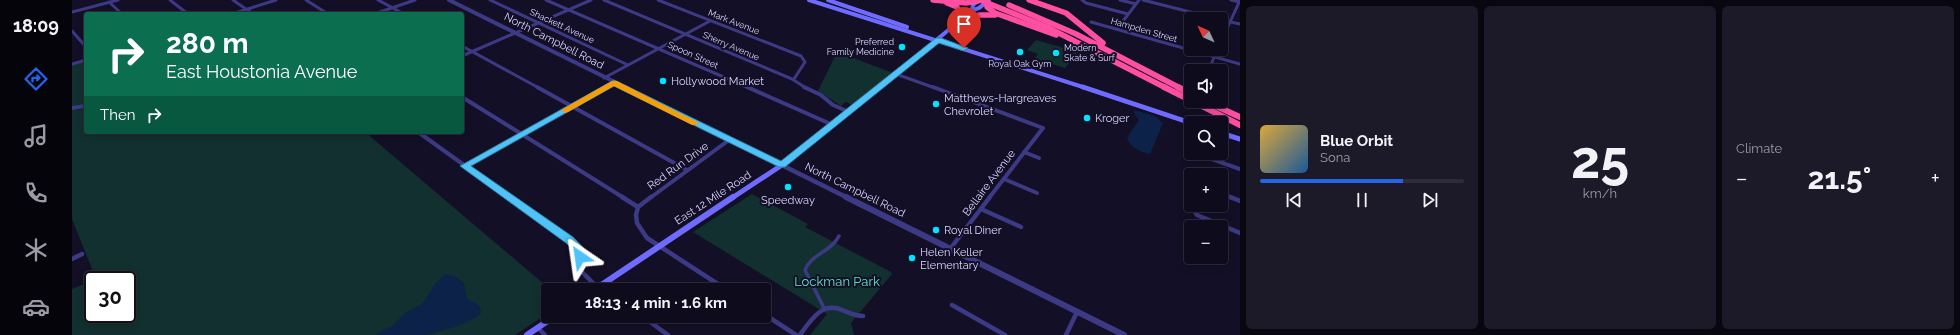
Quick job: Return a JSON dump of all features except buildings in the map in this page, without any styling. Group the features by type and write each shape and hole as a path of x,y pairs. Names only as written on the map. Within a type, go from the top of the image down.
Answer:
{"highway":[{"path":"934,0 966,3 979,0 1000,2 1076,34 1184,90"},
{"path":"934,0 955,6 959,10 960,15"},
{"path":"1029,0 1066,13 1096,39 1158,77"},
{"path":"988,1 987,7 991,11 1069,41 1240,124"},
{"path":"994,2 1064,34 1148,80"},
{"path":"966,19 978,15 988,14 1010,19"},
{"path":"1221,108 1240,116"}],"main road":[{"path":"809,0 938,40 1184,121"},
{"path":"828,0 932,36 938,40"},
{"path":"957,23 972,15 973,5 979,0"},
{"path":"957,23 957,19 960,15 988,1"},
{"path":"828,6 826,4 827,2 838,3"},
{"path":"834,8 868,16 870,14"},
{"name":"East 12 Mile Road","path":"604,283 782,165 938,40 957,23"},
{"path":"1228,135 1240,139"},
{"path":"527,335 545,323"}],"street":[{"path":"72,12 109,1 118,0"},
{"path":"170,0 185,12"},
{"path":"233,0 250,12"},
{"path":"238,12 276,0"},
{"path":"306,0 325,12"},
{"path":"378,0 400,12"},
{"path":"380,12 415,0"},
{"name":"North Campbell Road","path":"449,0 1124,335"},
{"name":"Shackett Avenue","path":"490,0 628,65"},
{"name":"Spoon Street","path":"546,0 833,125"},
{"path":"464,55 591,0"},
{"name":"Sherry Avenue","path":"604,0 794,79 804,88 821,95 833,105 849,112"},
{"name":"Mark Avenue","path":"658,0 804,58 804,64 794,79"},
{"path":"1082,0 1086,3 1128,14"},
{"path":"1120,0 1136,4"},
{"path":"1117,29 1139,0"},
{"path":"1143,0 1192,12"},
{"path":"1228,26 1240,1 1231,0"},
{"path":"109,1 120,12"},
{"path":"604,78 710,21"},
{"path":"1230,22 1240,24"},
{"name":"Hampden Street","path":"1094,23 1184,48"},
{"path":"72,31 84,45"},
{"path":"464,47 687,170"},
{"path":"1211,64 1214,56"},
{"name":"Hampden Street","path":"1214,56 1240,64"},
{"path":"72,64 84,61"},
{"name":"Bellaire Avenue","path":"896,74 1043,128 950,249"},
{"path":"465,166 614,83"},
{"path":"464,98 638,207 636,218 639,228 647,238 716,283"},
{"path":"72,108 84,106"},
{"path":"421,134 574,244 581,254 579,264 581,270 594,283"},
{"name":"Red Run Drive","path":"638,207 729,140"},
{"path":"1024,152 1039,158"},
{"path":"1214,160 1240,169"},
{"path":"1004,179 1037,193"},
{"path":"1228,196 1240,200"},
{"path":"981,208 1021,227"},
{"path":"1195,212 1197,216 1240,233"},
{"path":"824,308 817,297 805,270 805,265 809,261 829,250 838,241 839,236"},
{"path":"72,259 82,254"},
{"path":"952,306 1005,335"},
{"path":"800,335 824,308 834,307 850,315 863,316"},
{"path":"1066,335 1077,312"},
{"path":"771,319 796,335"},
{"path":"652,323 668,335"},
{"path":"538,328 545,335"}],"green space":[{"name":"Modern Skate & Surf","path":"1036,40 1078,52 1065,68 1035,58 1038,54 1027,50"},
{"path":"837,52 896,74 856,107 846,102 841,106 818,91"},
{"path":"84,62 84,105 72,106 72,65"},
{"path":"84,109 84,134 367,134 543,283 541,283 541,318 515,335 72,335 72,289 84,284 84,323 136,323 136,271 93,271 72,219 72,110"},
{"name":"Lockman Park","path":"752,194 808,224 805,227 891,272 892,274 851,323 854,335 810,335 827,314 693,232"}],"water":[{"path":"1134,110 1155,116 1163,123 1150,154 1136,149 1127,138 1139,120 1134,113"},
{"path":"445,274 455,276 464,283 467,298 480,307 481,313 471,320 455,327 426,335 376,335 392,326 405,313 422,304 435,284"}],"slow traffic":[{"path":"565,110 614,83 695,123"}],"place":[{"name":"Preferred Family Medicine","path":"902,47"},
{"name":"Royal Oak Gym","path":"1020,52"},
{"name":"Modern Skate & Surf","path":"1056,53"},
{"name":"Hollywood Market","path":"663,81"},
{"name":"Matthews-Hargreaves Chevrolet","path":"936,104"},
{"name":"Kroger","path":"1087,118"},
{"name":"Speedway","path":"788,187"},
{"name":"Royal Diner","path":"936,230"},
{"name":"Helen Keller Elementary","path":"912,258"}],"route":[{"path":"580,257 581,254 579,250 570,240 465,166 614,83 782,165 938,40 964,48"}]}
